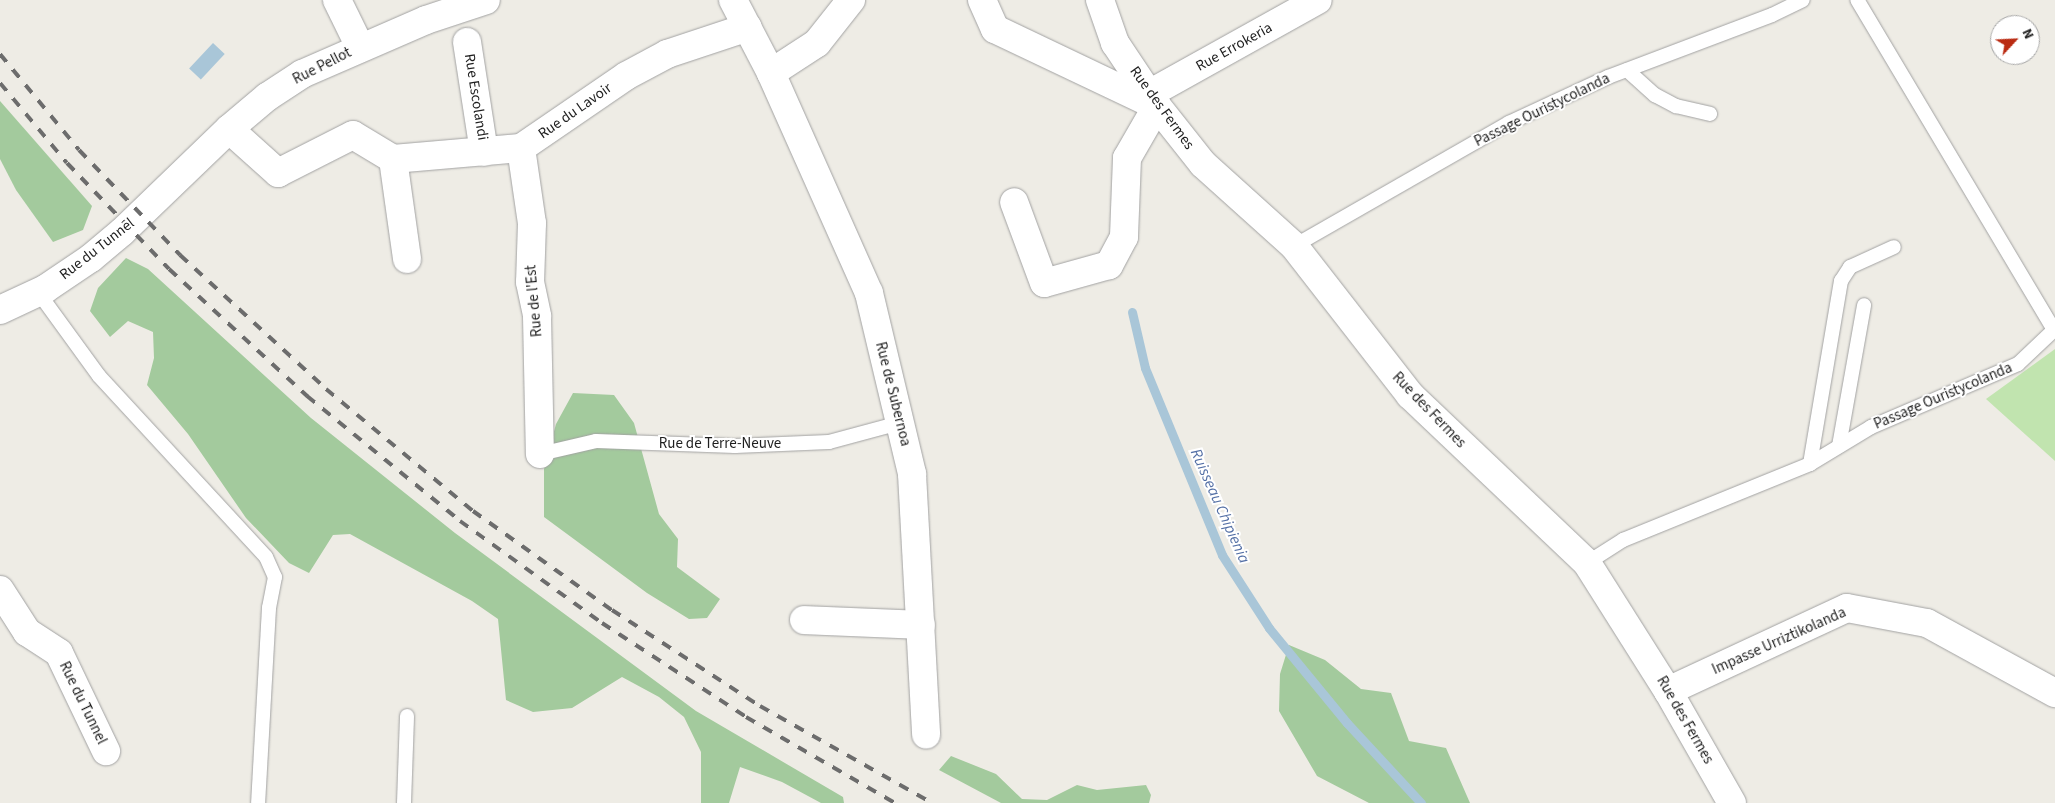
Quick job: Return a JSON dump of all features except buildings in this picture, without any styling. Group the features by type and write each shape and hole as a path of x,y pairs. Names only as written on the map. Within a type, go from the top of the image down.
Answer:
{"street":[{"path":"337,0 360,47"},
{"name":"Rue de Subernoa","path":"733,0 771,74 869,293 912,474 926,736"},
{"path":"771,74 817,43 851,0"},
{"path":"982,0 995,29 1153,100 1127,158 1124,237 1108,265 1044,283 1014,202"},
{"name":"Rue des Fermes","path":"1100,0 1115,43 1153,100 1203,164 1294,246 1410,395 1587,563 1668,691 1732,803"},
{"name":"Rue Errokeria","path":"1153,100 1318,0"},
{"name":"Rue Pellot","path":"182,172 266,98 302,74 360,47 468,3"},
{"name":"Rue du Lavoir","path":"393,159 520,148 626,76 667,54 748,28"},
{"name":"Rue Escolandi","path":"467,42 484,152"},
{"path":"229,129 278,173 353,135 393,159 407,259"},
{"name":"Rue de l'Est","path":"520,148 532,223 530,282 537,316 540,454"},
{"name":"Rue du Tunnel","path":"0,310 38,292 114,239 182,172"},
{"name":"Rue du Tunnel","path":"0,590 27,632 59,653 106,751"},
{"name":"Impasse Urriztikolanda","path":"1668,691 1847,608 1927,623 2055,693"},
{"path":"804,620 921,626"}],"lane":[{"name":"Passage Ouristycolanda","path":"1294,246 1509,123 1627,70 1772,15 1803,0"},
{"name":"Passage Ouristycolanda","path":"1587,563 1623,540 1810,464 1871,426 2018,364 2054,330 1857,0"},
{"path":"1627,70 1655,95 1676,106 1710,114"},
{"path":"1810,464 1841,282 1850,267 1894,246"},
{"path":"38,292 99,376 254,543 266,557 275,577 269,608 258,803"},
{"path":"1839,446 1864,305"},
{"name":"Rue de Terre-Neuve","path":"540,454 596,441 735,446 829,442 900,423"},
{"path":"404,803 407,716"}],"green space":[{"path":"0,101 92,206 83,230 53,242 16,190 0,159"},
{"path":"126,258 148,269 311,418 455,533 696,711 843,797 844,803 821,803 782,782 740,767 729,803 701,803 701,752 684,717 659,697 622,677 572,708 533,712 506,700 498,619 472,601 350,534 333,535 309,573 289,563 246,518 188,434 147,385 154,358 153,332 128,321 110,337 90,311 98,288"},
{"path":"2055,349 2055,461 1986,399"},
{"path":"573,393 614,395 634,423 659,514 678,539 677,567 720,599 707,618 689,619 647,593 544,517 544,469 556,424"},
{"path":"1289,645 1325,660 1361,689 1391,693 1409,741 1446,748 1470,803 1369,803 1317,776 1279,711 1280,674"},
{"path":"951,756 996,774 1022,799 1047,800 1077,785 1097,790 1146,785 1151,795 1149,803 1001,803 939,770"}],"water":[{"path":"213,43 225,54 201,80 189,69"}],"waterway":[{"name":"Ruisseau Chipienia","path":"1132,312 1145,368 1222,555 1269,628 1347,723 1421,803"}],"railway":[{"path":"0,54 79,150 180,255 326,389 473,511 612,610 760,706 932,803"},
{"path":"0,83 67,163 169,269 307,396 460,521 602,623 746,717 895,803"}]}
